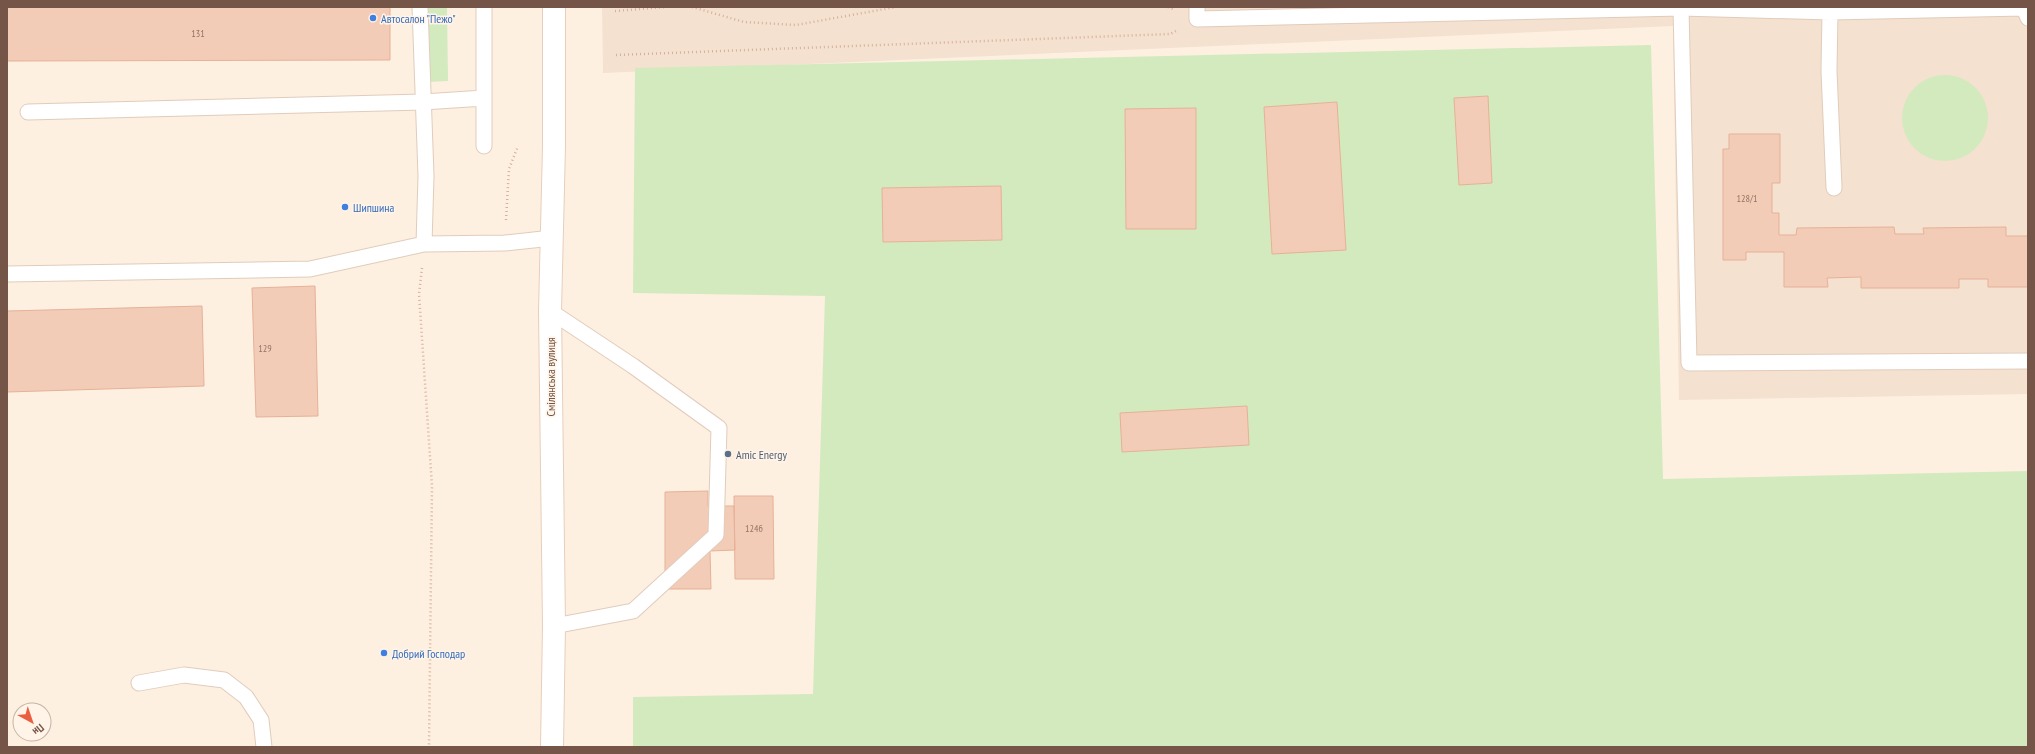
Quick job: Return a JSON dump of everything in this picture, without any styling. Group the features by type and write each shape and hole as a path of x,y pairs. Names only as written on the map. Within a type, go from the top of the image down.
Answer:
{"main road":[{"name":"Смілянська вулиця","path":"552,747 554,626 550,311 554,7"}],"lane":[{"path":"420,7 426,176 424,244"},
{"path":"484,7 484,146"},
{"path":"1681,8 1689,363 2028,361"},
{"path":"1197,13 1681,8 1830,12 2024,8 2028,18"},
{"path":"1830,12 1829,71 1834,188"},
{"path":"28,112 423,102 484,98"},
{"path":"7,274 310,269 424,244 505,243 552,238"},
{"path":"550,311 633,366 719,428 716,536 633,611 554,626"},
{"path":"139,683 184,675 224,680 246,697 261,720 264,747"}],"path":[{"path":"619,7 615,11 666,7"},
{"path":"692,7 744,22 796,25 896,7"},
{"path":"1168,7 1173,9"},
{"path":"616,56 1170,34 1197,13"},
{"path":"505,243 509,169 518,146"},
{"path":"424,244 419,294 432,486 429,747"}],"shaded area":[{"path":"602,7 2028,7 2028,394 1679,400 1673,26 603,73"}],"green space":[{"path":"426,7 447,7 448,81 427,82"},
{"path":"1651,45 1663,479 2028,471 2028,747 633,747 633,697 813,694 825,296 633,293 635,68"},
{"path":"1937,75 1953,75 1962,78 1976,87 1985,101 1988,110 1988,126 1985,135 1976,149 1962,158 1953,161 1937,161 1921,154 1914,149 1909,142 1902,126 1902,110 1909,94 1914,87 1921,82"}],"building":[{"path":"7,7 390,7 390,60 7,61"},
{"path":"1488,96 1492,183 1459,185 1454,98"},
{"path":"1337,102 1346,250 1272,254 1264,107"},
{"path":"1196,108 1196,229 1126,229 1125,109"},
{"path":"1729,134 1780,134 1780,183 1772,183 1772,213 1779,213 1779,235 1796,235 1797,228 1894,227 1895,234 1924,234 1923,228 2006,227 2006,236 2028,236 2028,287 1988,287 1988,279 1959,279 1959,288 1861,288 1861,277 1827,278 1828,287 1784,287 1784,252 1746,252 1746,260 1723,260 1723,149 1729,149"},
{"path":"1001,186 1002,240 883,242 882,188"},
{"path":"315,286 318,416 256,417 252,288"},
{"path":"202,306 204,386 7,392 7,311"},
{"path":"1247,406 1249,445 1122,452 1120,413"},
{"path":"708,491 708,506 734,506 735,550 710,551 711,589 665,589 665,492"},
{"path":"734,496 773,496 774,579 735,579"}],"place":[{"name":"Автосалон \"Пежо\"","path":"373,18"},
{"name":"Шипшина","path":"345,207"},
{"name":"Amic Energy","path":"728,454"},
{"name":"Добрий Господар","path":"384,653"}]}
